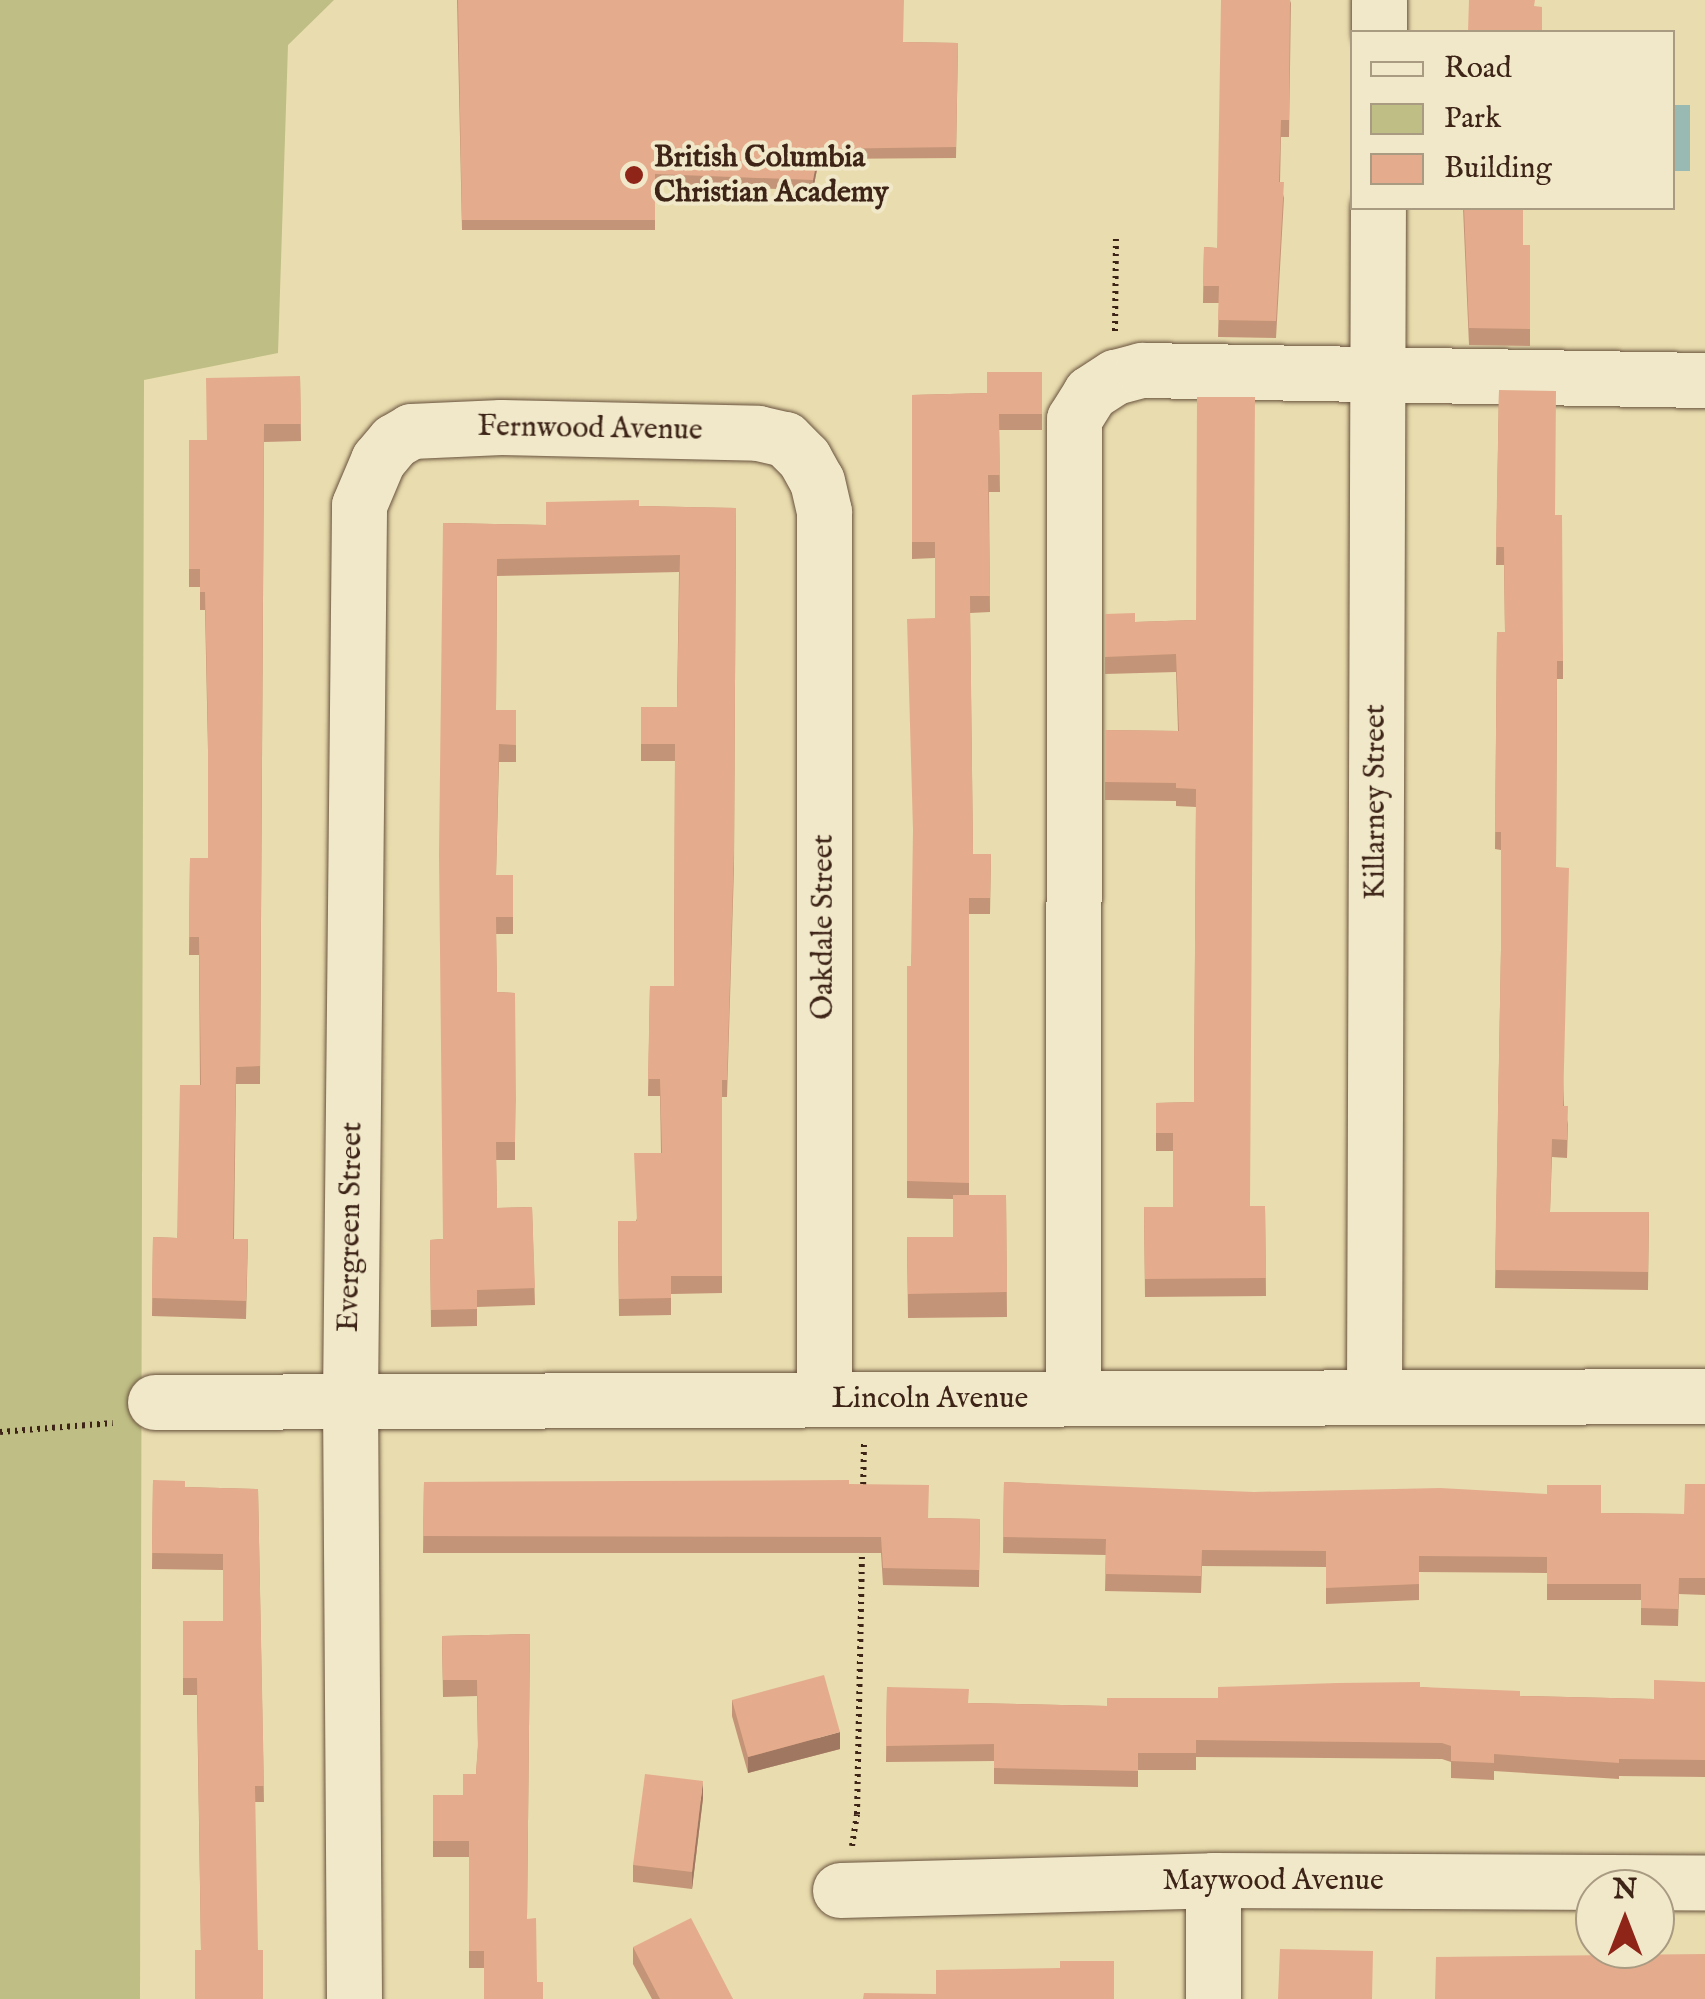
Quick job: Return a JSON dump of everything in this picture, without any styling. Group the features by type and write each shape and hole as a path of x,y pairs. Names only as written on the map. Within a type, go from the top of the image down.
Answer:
{"street":[{"path":"1379,30 1380,0"},
{"name":"Killarney Street","path":"1374,1396 1378,210"},
{"path":"1073,1398 1074,419 1090,393 1114,378 1142,370 1705,380"},
{"name":"Fernwood Avenue","path":"378,460 394,441 412,431 501,427 758,433 785,439 804,458"},
{"name":"Oakdale Street","path":"804,458 817,482 824,512 824,1399"},
{"name":"Evergreen Street","path":"354,1999 350,1400 359,504 378,460"},
{"name":"Lincoln Avenue","path":"155,1402 1705,1396"},
{"path":"1213,1880 1213,1999"},
{"name":"Maywood Avenue","path":"840,1890 1213,1880 1705,1882"}],"path":[{"path":"1114,378 1116,239"},
{"path":"0,1432 117,1422 155,1402"},
{"path":"863,1502 864,1438"},
{"path":"840,1890 857,1814 862,1541"}],"green space":[{"path":"0,0 334,0 288,45 278,353 144,380 140,1999 0,1999"}],"water":[{"path":"1675,105 1690,105 1690,171 1675,171"}],"building":[{"path":"458,0 904,0 903,42 958,43 956,147 819,149 813,180 655,174 655,220 462,220"},
{"path":"1221,0 1290,0 1289,120 1281,120 1279,182 1284,182 1276,321 1218,320 1219,286 1203,286 1204,247 1217,248"},
{"path":"1469,0 1535,0 1534,6 1542,7 1542,30 1468,30"},
{"path":"1464,210 1523,210 1523,245 1530,245 1530,329 1469,328"},
{"path":"987,372 1042,372 1042,414 999,414 1000,475 988,475 990,596 970,596 973,854 991,854 990,898 969,898 969,1183 907,1181 907,966 911,966 913,830 907,619 935,618 935,542 912,542 912,395 987,393"},
{"path":"300,376 301,424 264,424 260,1066 236,1067 233,1239 248,1239 246,1301 152,1298 153,1237 177,1238 180,1085 201,1085 199,937 189,937 190,858 208,858 208,734 205,592 200,592 200,569 189,569 189,440 207,440 206,378"},
{"path":"1499,390 1556,391 1555,515 1562,515 1563,661 1557,661 1556,867 1569,868 1563,1106 1568,1106 1567,1140 1552,1139 1550,1212 1649,1212 1648,1272 1495,1270 1501,949 1501,832 1495,832 1497,632 1505,632 1504,547 1496,547"},
{"path":"1197,397 1255,397 1250,1206 1265,1206 1266,1278 1145,1279 1144,1207 1173,1207 1173,1133 1156,1133 1156,1103 1194,1102 1196,789 1176,788 1176,783 1105,782 1105,730 1179,731 1176,654 1105,657 1105,614 1135,613 1135,622 1196,620"},
{"path":"639,500 639,506 736,508 734,851 727,1080 722,1080 722,1276 671,1276 671,1298 619,1299 618,1221 637,1221 634,1153 662,1153 660,1079 648,1079 650,986 674,986 675,744 641,744 641,707 677,707 680,555 497,559 496,710 516,710 516,745 499,744 496,875 513,875 513,917 496,917 497,992 515,993 516,1100 515,1142 496,1142 497,1208 532,1207 535,1288 477,1290 477,1309 431,1310 430,1240 443,1239 439,855 443,523 546,525 546,502"},
{"path":"953,1195 1006,1195 1007,1292 908,1294 907,1237 953,1237"},
{"path":"153,1480 185,1481 185,1487 258,1489 264,1786 255,1786 258,1950 263,1950 263,1999 195,1999 195,1950 201,1950 197,1678 183,1678 183,1621 223,1621 223,1554 152,1553"},
{"path":"849,1480 849,1484 929,1485 928,1518 980,1519 979,1570 883,1568 881,1537 423,1536 424,1482"},
{"path":"1004,1482 1254,1492 1440,1488 1547,1494 1547,1485 1601,1485 1601,1513 1684,1514 1685,1484 1705,1484 1705,1578 1679,1578 1678,1609 1641,1608 1641,1584 1547,1584 1547,1557 1419,1556 1419,1584 1326,1588 1326,1551 1202,1550 1201,1576 1105,1574 1106,1539 1003,1537"},
{"path":"530,1634 527,1919 536,1918 537,1982 543,1982 543,1999 484,1999 484,1951 469,1951 469,1841 433,1841 433,1795 463,1795 463,1774 476,1774 478,1743 477,1680 443,1680 442,1636"},
{"path":"824,1675 840,1732 748,1757 732,1700"},
{"path":"1654,1680 1705,1682 1705,1760 1619,1759 1619,1763 1494,1754 1494,1763 1451,1761 1451,1746 1442,1743 1196,1740 1196,1753 1138,1753 1138,1771 994,1768 994,1744 886,1746 887,1687 969,1689 968,1703 1107,1706 1107,1698 1218,1698 1218,1687 1337,1683 1420,1682 1420,1687 1520,1691 1520,1696 1654,1699"},
{"path":"645,1774 703,1781 692,1872 633,1865"},
{"path":"691,1918 733,1999 660,1999 633,1947"},
{"path":"1280,1949 1373,1951 1372,1999 1278,1999"},
{"path":"1675,1954 1705,1954 1705,1999 1435,1999 1436,1957 1575,1955 1575,1969 1675,1969"},
{"path":"1060,1961 1114,1961 1114,1999 863,1999 864,1993 936,1994 936,1970 1060,1968"}],"place":[{"name":"British Columbia Christian Academy","path":"634,175"}]}
